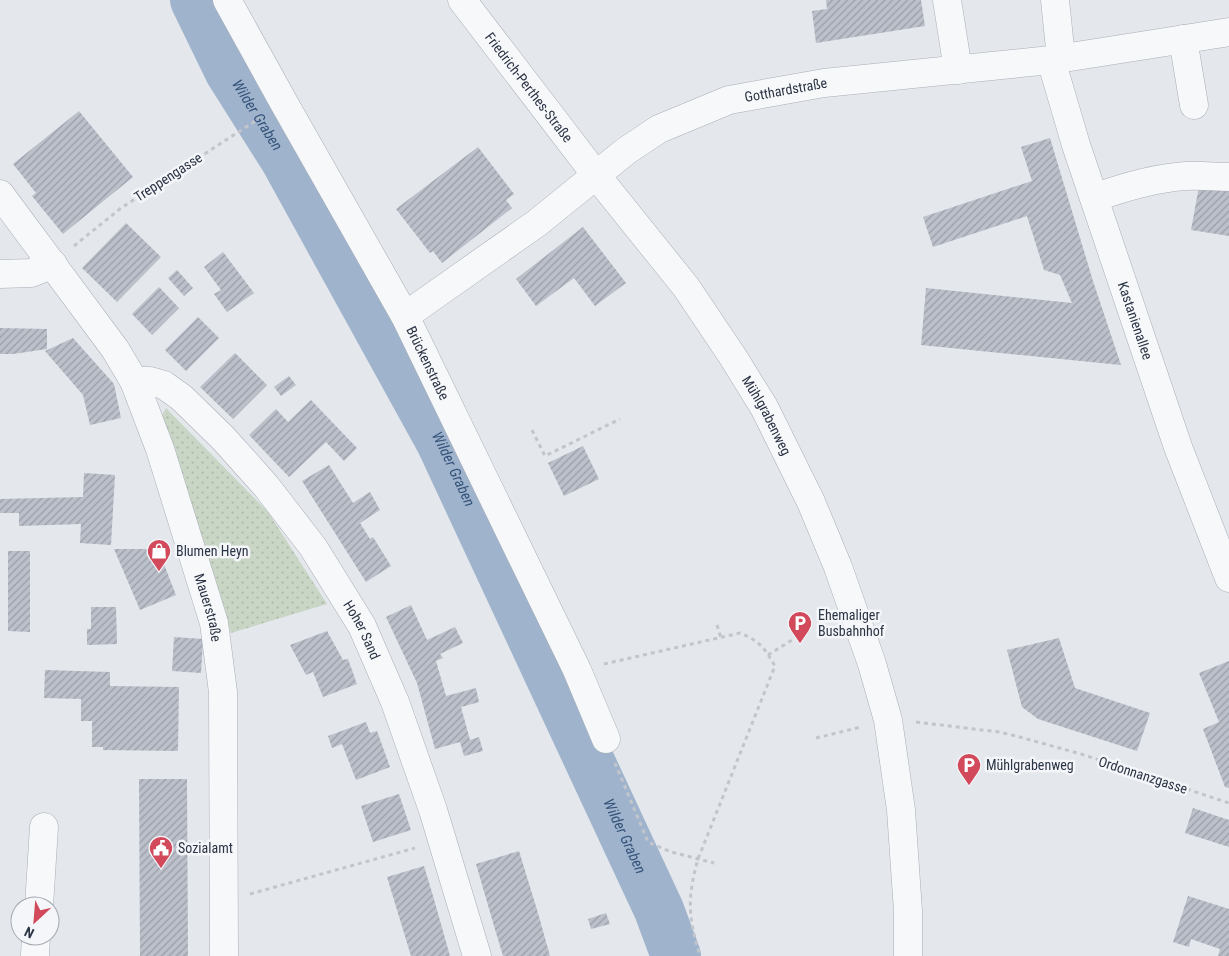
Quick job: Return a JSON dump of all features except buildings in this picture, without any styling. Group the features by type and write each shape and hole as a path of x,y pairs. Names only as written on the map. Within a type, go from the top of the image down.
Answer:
{"street":[{"name":"Brückenstraße","path":"227,0 405,316 577,670 606,739"},
{"name":"Friedrich-Perthes-Straße","path":"462,0 596,176"},
{"path":"947,0 958,70"},
{"name":"Kastanienallee","path":"1055,0 1056,59 1076,145 1178,447 1229,578"},
{"name":"Gotthardstraße","path":"405,316 537,223 626,151 660,129 729,100 824,83 1056,59 1229,32"},
{"path":"1183,39 1194,105"},
{"name":"Mühlgrabenweg","path":"596,176 686,287 764,407 811,502 838,568 872,664 888,720 900,810 908,912 908,956"},
{"path":"1094,198 1147,181 1186,176 1229,177"},
{"name":"Mauerstraße","path":"0,194 61,257 134,381 160,449 214,623 223,692 224,956"},
{"path":"0,274 31,273 61,257"},
{"name":"Hoher Sand","path":"134,381 150,381 164,385 182,398 223,438 266,486 313,547 362,626 395,702 427,792 477,956"},
{"path":"39,896 44,827"}],"path":[{"name":"Treppengasse","path":"61,257 120,208 263,116"},
{"path":"532,430 545,456 620,419"},
{"path":"716,625 721,638"},
{"path":"577,670 740,633 752,637 761,645 776,666 698,859 690,891 689,909 691,925 700,956"},
{"path":"768,655 792,640"},
{"name":"Ordonnanzgasse","path":"888,720 998,732 1081,754 1229,803"},
{"path":"816,738 888,720"},
{"path":"606,739 648,842 671,852 714,863"},
{"path":"253,893 418,848"}],"green space":[{"path":"166,408 268,512 327,604 231,633 162,416"}],"waterway":[{"name":"Wilder Graben","path":"195,0 230,72 285,159 441,442 659,910 676,956"}],"place":[{"name":"Blumen Heyn","path":"159,572"},
{"name":"Ehemaliger Busbahnhof","path":"800,644"},
{"name":"Mühlgrabenweg","path":"969,786"},
{"name":"Sozialamt","path":"161,869"}]}
